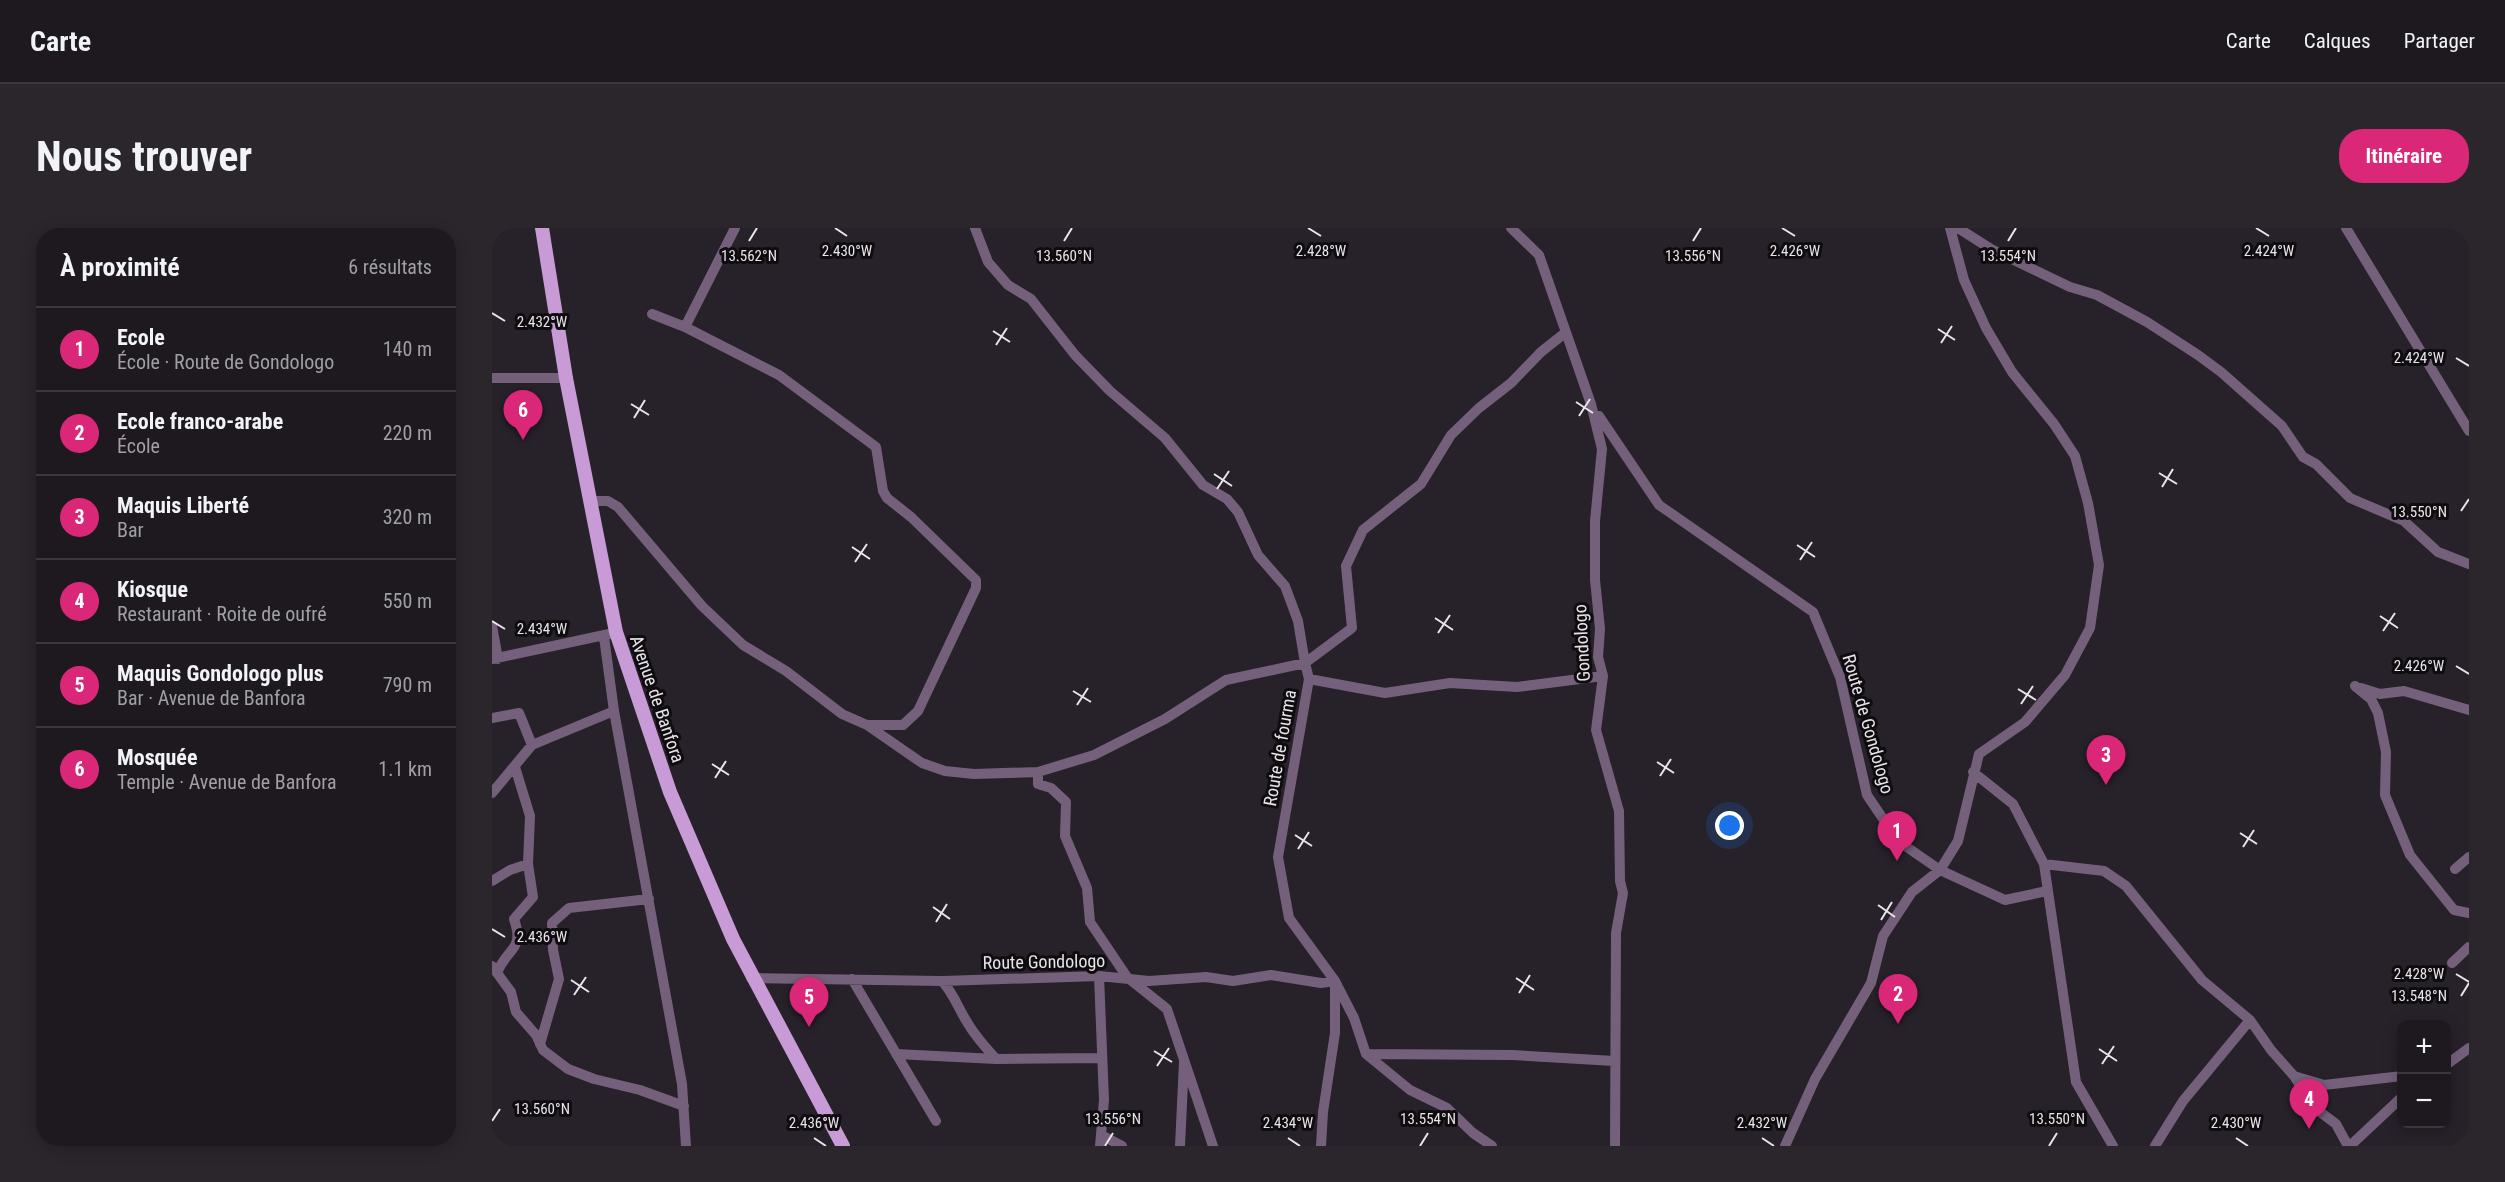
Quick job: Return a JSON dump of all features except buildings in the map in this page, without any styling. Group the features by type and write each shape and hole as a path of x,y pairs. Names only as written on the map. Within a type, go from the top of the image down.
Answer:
{"main road":[{"name":"Avenue de Banfora","path":"542,228 610,634 670,792 751,978 843,1146"}],"street":[{"path":"685,327 735,228"},
{"name":"Route de fourma","path":"975,228 988,262 1008,285 1031,298 1075,355 1110,391 1165,438 1203,485 1227,499 1238,512 1258,555 1285,586 1298,621 1309,679 1278,857 1289,918 1335,981 1354,1018 1366,1054"},
{"name":"Gondologo","path":"1511,228 1539,255 1591,404 1602,449 1595,521 1595,580 1600,629 1598,657 1603,676 1596,730 1619,811 1620,881 1623,893 1616,933 1614,1061 1616,1146"},
{"path":"1785,1146 1815,1079 1871,983 1883,936 1912,892 1940,870 1958,841 1979,754 2025,722 2065,675 2090,628 2099,565 2088,503 2075,456 2054,424 2012,372 1986,328 1964,280 1950,228"},
{"path":"1958,228 1990,249 2070,287 2097,295 2164,333 2221,372 2254,401 2282,426 2303,457 2316,464 2350,498 2404,521 2438,552 2469,564"},
{"path":"2346,228 2469,432"},
{"path":"652,314 685,327 779,375 876,447 883,491 887,498 911,517 976,580 976,588 918,711 903,725 867,725"},
{"path":"589,501 608,501 618,507 702,606 743,645 786,671 842,714 867,725 922,763 945,771 974,774 1038,772 1094,755 1165,719 1226,680 1305,663 1352,628 1346,566 1363,530 1421,484 1450,435 1565,333"},
{"path":"492,378 566,378"},
{"name":"Route de Gondologo","path":"1591,404 1659,505 1813,612 1840,677 1867,795 1898,841 1940,870 2005,900 2047,891"},
{"path":"492,626 495,659 610,634 614,711 682,1084 686,1146"},
{"path":"1309,679 1385,693 1450,683 1517,687 1603,676"},
{"path":"2469,710 2426,695 2404,691 2380,694 2355,686 2371,699 2378,713 2386,752 2385,795 2410,855 2454,910 2469,913"},
{"path":"492,793 532,746 614,711"},
{"path":"492,718 519,713 532,746"},
{"path":"514,767 530,816 528,864 533,897 514,919 520,935 517,945 494,970 511,992 516,1012 536,1035 543,1050 568,1069 594,1079 640,1089 684,1106"},
{"path":"1038,772 1038,784 1051,788 1066,802 1065,836 1087,888 1090,922 1127,977 1167,1008 1214,1146"},
{"path":"1973,772 2013,804 2044,864 2076,1082 2113,1146"},
{"path":"2455,869 2469,857"},
{"path":"492,881 510,870 528,864"},
{"path":"2044,864 2104,871 2126,886 2202,980 2250,1020 2271,1050 2294,1076 2315,1108 2336,1124 2349,1146 2397,1102"},
{"path":"540,1044 559,980 553,950 552,923 568,908 649,899"},
{"path":"2452,963 2469,947"},
{"name":"Route Gondologo","path":"751,978 942,981 1099,976 1149,981 1206,977 1233,981 1271,975 1321,983 1335,981"},
{"path":"1099,976 1104,1100 1101,1141 1122,1146"},
{"path":"852,979 936,1121"},
{"path":"942,981 952,992 965,1020 996,1059"},
{"path":"1321,1146 1323,1112 1335,1033 1335,981"},
{"path":"2155,1146 2183,1101 2250,1020"},
{"path":"2451,1061 2469,1048"},
{"path":"896,1054 996,1059 1102,1058"},
{"path":"1366,1054 1512,1055 1614,1061"},
{"path":"1366,1054 1410,1090 1447,1108 1473,1133 1492,1146"},
{"path":"1180,1146 1184,1057"},
{"path":"2294,1076 2324,1085 2397,1077"}],"place":[{"name":"Mosquée","path":"523,440"},
{"name":"Maquis Liberté","path":"2106,785"},
{"name":"Ecole","path":"1897,861"},
{"name":"Ecole franco-arabe","path":"1898,1024"},
{"name":"Maquis Gondologo plus","path":"809,1027"},
{"name":"Kiosque","path":"2309,1129"}]}
